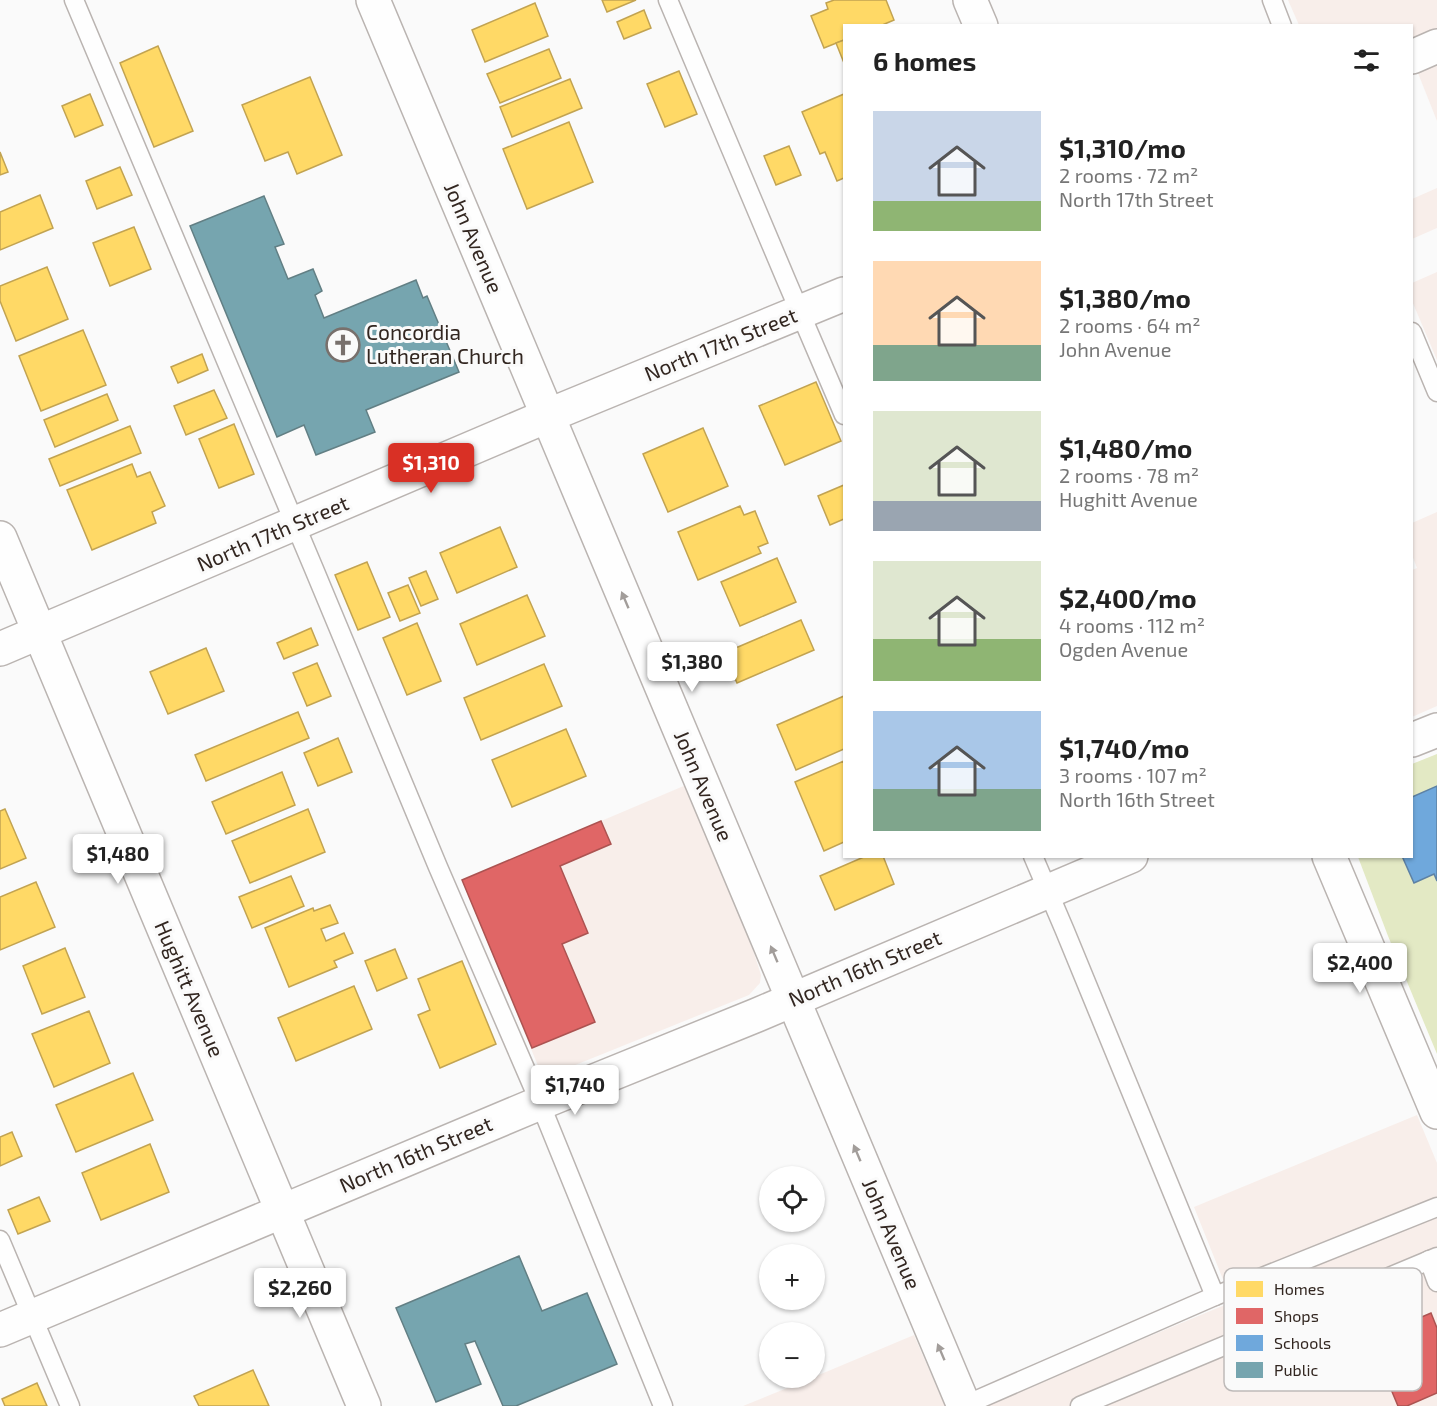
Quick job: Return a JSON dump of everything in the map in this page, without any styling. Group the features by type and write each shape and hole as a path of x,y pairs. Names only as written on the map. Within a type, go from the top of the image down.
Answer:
{"street":[{"name":"John Avenue","path":"373,0 963,1406"},
{"path":"970,0 980,24"},
{"path":"1413,57 1437,46"},
{"name":"North 17th Street","path":"0,649 547,416 843,294"},
{"name":"Hughitt Avenue","path":"0,538 364,1406"},
{"path":"1413,740 1437,730"},
{"name":"North 16th Street","path":"0,1330 1126,858"},
{"path":"1330,858 1437,1112"}],"lane":[{"path":"74,0 540,1103 663,1406"},
{"path":"668,0 843,413"},
{"path":"1272,0 1281,24"},
{"path":"1413,334 1437,392"},
{"path":"1034,858 1215,1296"},
{"path":"1285,1268 1437,1207"},
{"path":"0,1240 70,1406"},
{"path":"1409,1268 1433,1258 1437,1282"},
{"path":"963,1406 1224,1292"},
{"path":"1080,1406 1224,1346"}],"shaded area":[{"path":"1288,0 1437,0 1437,121 1413,61 1413,24 1299,24"},
{"path":"1437,188 1437,228 1413,239 1413,199"},
{"path":"1437,272 1437,360 1413,303 1413,283"},
{"path":"1437,512 1437,706 1413,717 1413,570 1417,568 1413,558 1413,523"},
{"path":"686,785 753,950 761,975 760,983 749,995 543,1078 462,880"},
{"path":"1417,1115 1437,1163 1437,1406 982,1406 1224,1305 1224,1391 1422,1391 1422,1268 1224,1268 1224,1282 1194,1207"},
{"path":"914,1335 945,1406 743,1406 787,1388 825,1388 825,1372"}],"green space":[{"path":"1437,754 1437,1054 1358,858 1413,858 1413,764"}],"building: Homes":[{"path":"602,0 636,0 607,12"},
{"path":"834,0 886,0 894,20 885,24 843,24 843,40 824,48 811,16 828,9 826,3"},
{"path":"535,3 548,36 485,62 472,30"},
{"path":"644,10 651,28 624,39 617,22"},
{"path":"843,40 843,60 836,43"},
{"path":"158,46 193,131 154,147 120,63"},
{"path":"549,49 561,78 500,103 487,74"},
{"path":"679,71 697,114 665,127 647,84"},
{"path":"310,77 342,155 297,174 288,152 265,161 242,105"},
{"path":"570,79 582,108 512,137 500,107"},
{"path":"90,94 103,125 75,137 62,106"},
{"path":"843,94 843,178 837,181 825,152 820,154 802,112"},
{"path":"569,122 593,182 527,209 503,149"},
{"path":"789,146 801,175 776,185 764,156"},
{"path":"0,152 8,172 0,175"},
{"path":"120,167 132,195 97,209 86,181"},
{"path":"40,195 53,228 0,250 0,212"},
{"path":"134,227 151,269 110,286 93,243"},
{"path":"47,267 68,319 16,341 0,301 0,286"},
{"path":"83,330 106,385 41,411 19,356"},
{"path":"202,354 208,370 178,383 171,367"},
{"path":"816,382 841,441 785,465 759,406"},
{"path":"214,390 227,418 186,435 174,406"},
{"path":"107,394 118,420 55,447 44,420"},
{"path":"234,424 254,474 219,488 199,439"},
{"path":"130,426 141,453 60,486 49,459"},
{"path":"703,428 728,486 668,512 643,454"},
{"path":"132,464 137,477 150,472 165,506 152,512 156,523 92,550 67,490"},
{"path":"843,485 843,519 830,525 818,496"},
{"path":"740,506 744,515 755,511 768,543 758,547 761,553 698,580 678,532"},
{"path":"500,527 517,567 457,593 440,553"},
{"path":"777,558 796,602 740,626 721,582"},
{"path":"367,562 390,617 358,630 335,575"},
{"path":"426,571 438,599 421,606 409,578"},
{"path":"408,585 420,613 400,621 388,593"},
{"path":"527,595 545,636 477,665 460,624"},
{"path":"801,620 814,650 737,683 724,653"},
{"path":"417,623 441,681 407,695 383,638"},
{"path":"311,628 318,645 284,659 277,643"},
{"path":"206,648 224,691 168,714 150,672"},
{"path":"317,663 331,696 307,706 293,673"},
{"path":"544,664 562,706 481,740 464,698"},
{"path":"843,696 843,749 796,770 777,725"},
{"path":"298,712 309,738 206,781 195,755"},
{"path":"566,729 586,776 512,807 492,760"},
{"path":"338,738 352,772 318,786 304,753"},
{"path":"843,761 843,842 824,851 795,782"},
{"path":"282,772 295,805 226,834 212,802"},
{"path":"5,809 26,858 0,869 0,811"},
{"path":"308,809 325,852 250,883 232,841"},
{"path":"861,858 884,858 894,884 835,910 820,876"},
{"path":"291,876 304,906 252,928 239,897"},
{"path":"36,882 55,927 0,950 0,897"},
{"path":"330,905 338,923 321,929 326,941 344,933 353,953 334,961 337,967 289,987 265,928 313,908 314,911"},
{"path":"65,948 85,997 42,1014 23,966"},
{"path":"395,949 407,978 377,991 365,961"},
{"path":"462,961 496,1044 440,1068 418,1015 430,1010 418,979"},
{"path":"354,986 372,1029 296,1061 278,1018"},
{"path":"89,1011 110,1063 54,1087 32,1034"},
{"path":"133,1073 153,1120 76,1152 56,1105"},
{"path":"12,1132 22,1156 0,1166 0,1137"},
{"path":"150,1144 169,1192 101,1220 82,1173"},
{"path":"39,1197 50,1221 18,1234 8,1210"},
{"path":"253,1370 269,1406 199,1406 194,1396"},
{"path":"37,1383 47,1406 5,1406 2,1399"}],"building: Shops":[{"path":"601,821 611,844 560,866 588,933 562,944 595,1022 532,1048 462,880"},
{"path":"1431,1313 1437,1328 1437,1393 1407,1406 1398,1406 1392,1391 1422,1391 1422,1317"}],"building: Schools":[{"path":"1437,786 1437,881 1434,874 1414,883 1403,858 1413,858 1413,797"}],"building: Public":[{"name":"Concordia Lutheran Church","path":"264,196 284,244 275,247 288,279 313,269 322,291 315,295 324,318 416,280 423,298 427,296 459,372 366,410 375,432 316,455 304,425 277,437 190,226"},
{"path":"519,1256 542,1311 587,1293 617,1364 516,1406 503,1406 475,1341 465,1344 481,1384 436,1402 396,1308"}],"place":[{"name":"Concordia Lutheran Church","path":"343,345"}]}
